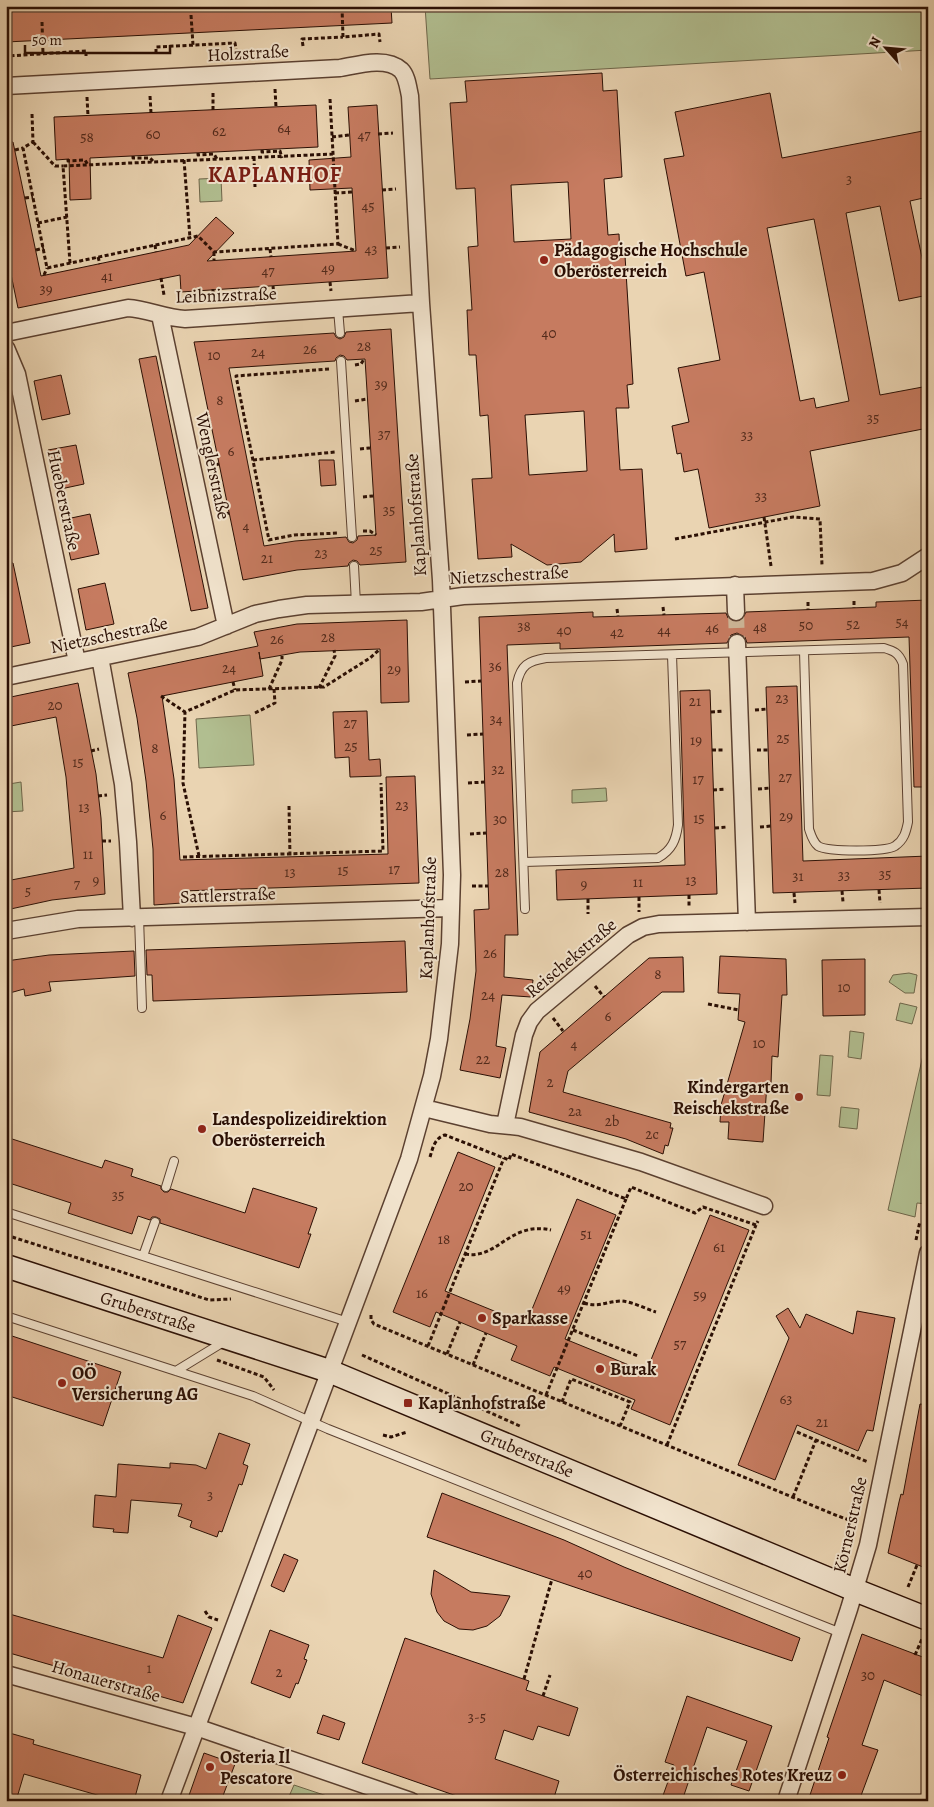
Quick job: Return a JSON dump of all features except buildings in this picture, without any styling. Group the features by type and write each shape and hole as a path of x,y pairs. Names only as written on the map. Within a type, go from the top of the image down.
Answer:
{"main road":[{"name":"Gruberstraße","path":"6,1266 329,1371 855,1590 925,1629"}],"street":[{"name":"Holzstraße","path":"6,86 331,68 376,62 390,64 401,70"},
{"name":"Kaplanhofstraße","path":"169,1801 406,1167 424,1108 439,1039 447,972 451,908 442,600 421,303 410,96 407,80 401,70"},
{"name":"Leibnizstraße","path":"6,333 128,308 185,319 335,301 421,303"},
{"name":"Wenglerstraße","path":"160,315 226,626"},
{"name":"Hueberstraße","path":"6,348 17,374 77,662"},
{"name":"Nietzschestraße","path":"6,677 198,637 255,614 307,605 422,602 463,596 873,581 902,573 928,556"},
{"path":"735,585 736,612"},
{"path":"737,648 747,922"},
{"path":"100,658 123,784 135,918"},
{"name":"Sattlerstraße","path":"6,931 78,919 451,908"},
{"name":"Reischekstraße","path":"505,1125 524,1035 529,1022 537,1011 552,998 628,935 642,927 659,924 928,917"},
{"path":"424,1108 490,1124 520,1127 641,1162 764,1206"},
{"name":"Körnerstraße","path":"786,1801 868,1545 921,1249"},
{"name":"Honauerstraße","path":"6,1674 196,1727 412,1801"}],"lane":[{"path":"335,301 340,333"},
{"path":"341,365 352,534"},
{"path":"354,566 356,604"},
{"path":"525,909 517,683 519,674 532,660 672,655 737,648 804,651 884,648 894,651 900,656 903,664 908,822 906,834 900,842 888,849 829,850 818,846 812,839 809,829 804,651"},
{"path":"524,862 658,858 673,845 677,836 678,825 672,655"},
{"path":"135,918 142,1008"},
{"path":"166,1187 174,1161"},
{"path":"6,1212 348,1322"},
{"path":"143,1256 155,1222"},
{"path":"6,1316 253,1396 310,1421 841,1633"},
{"path":"176,1371 229,1339"}],"path":[{"path":"342,6 343,37"},
{"path":"191,14 192,45"},
{"path":"42,22 43,54"},
{"path":"303,46 302,39 379,34 380,42"},
{"path":"156,53 156,47 192,45 235,43 236,49"},
{"path":"8,60 8,56 86,51 86,56"},
{"path":"330,99 338,244"},
{"path":"32,114 33,142 55,166 276,156 282,158 333,154"},
{"path":"378,134 393,133"},
{"path":"332,137 349,135"},
{"path":"15,150 33,142"},
{"path":"23,148 48,268 44,275"},
{"path":"262,150 262,152 280,151 282,158"},
{"path":"198,153 198,155 214,154 217,159"},
{"path":"133,156 133,158 150,158 153,162"},
{"path":"254,157 255,187"},
{"path":"68,159 68,161 85,160 88,165"},
{"path":"184,160 190,238"},
{"path":"64,166 70,263"},
{"path":"382,190 396,189"},
{"path":"335,193 353,192"},
{"path":"25,198 33,197"},
{"path":"38,223 66,217"},
{"path":"48,268 198,236 214,252 214,260"},
{"path":"214,252 338,244 356,251"},
{"path":"155,245 156,252"},
{"path":"386,248 400,246"},
{"path":"36,250 44,248"},
{"path":"270,248 271,257"},
{"path":"98,257 100,264"},
{"path":"161,278 164,295"},
{"path":"330,282 335,301"},
{"path":"273,286 274,297"},
{"path":"213,290 213,300"},
{"path":"341,365 236,376 269,540 294,535 352,534"},
{"path":"195,420 209,416"},
{"path":"253,460 347,451"},
{"path":"206,467 219,464"},
{"path":"764,517 771,566"},
{"path":"675,539 793,517 820,519 822,565"},
{"path":"854,601 854,608"},
{"path":"808,602 808,610"},
{"path":"663,607 664,615"},
{"path":"617,609 618,616"},
{"path":"185,712 235,690 324,687 370,658 380,649"},
{"path":"319,688 335,656 334,650"},
{"path":"269,689 282,656"},
{"path":"465,682 481,681"},
{"path":"234,682 235,690"},
{"path":"255,713 275,703 274,689"},
{"path":"161,696 185,712"},
{"path":"185,712 183,783 199,856"},
{"path":"467,735 483,734"},
{"path":"183,857 235,857 383,850 381,782"},
{"path":"468,783 484,782"},
{"path":"713,790 732,789"},
{"path":"289,806 290,855"},
{"path":"714,828 733,827"},
{"path":"470,834 486,833"},
{"path":"472,886 488,886"},
{"path":"927,888 928,902"},
{"path":"879,890 880,904"},
{"path":"842,891 843,905"},
{"path":"794,893 795,906"},
{"path":"689,895 689,910"},
{"path":"639,897 639,912"},
{"path":"588,899 588,914"},
{"path":"593,983 604,997"},
{"path":"708,1004 739,1010"},
{"path":"552,1017 564,1031"},
{"path":"429,1159 436,1140 440,1136 445,1135 509,1160 511,1154 626,1199"},
{"path":"428,1346 504,1158"},
{"path":"546,1395 631,1187 695,1213 703,1207 756,1225"},
{"path":"668,1445 764,1206"},
{"path":"920,1221 921,1249"},
{"path":"465,1254 482,1254 517,1232 542,1228 551,1230"},
{"path":"6,1235 209,1300 236,1299"},
{"path":"584,1303 600,1306 610,1302 626,1302 656,1312"},
{"path":"371,1314 371,1320 374,1324 849,1520 854,1520 858,1517"},
{"path":"447,1354 460,1322"},
{"path":"573,1330 638,1356"},
{"path":"473,1365 486,1333"},
{"path":"202,1355 264,1377 278,1395"},
{"path":"562,1402 571,1379 630,1402 620,1426"},
{"path":"797,1432 871,1463"},
{"path":"793,1497 816,1440"},
{"path":"908,1587 917,1565"},
{"path":"524,1679 552,1579"},
{"path":"205,1611 209,1617 218,1620"},
{"path":"915,1655 925,1629"},
{"path":"543,1696 550,1676"}],"green space":[{"path":"425,6 928,6 928,50 430,79"},
{"path":"221,178 222,201 200,202 199,179"},
{"path":"250,715 254,765 199,768 196,719"},
{"path":"21,782 23,811 6,812 6,787 9,784"},
{"path":"606,788 607,801 572,803 572,790"},
{"path":"909,973 917,975 914,993 905,993 889,982 893,975"},
{"path":"900,1003 917,1007 912,1024 896,1020"},
{"path":"850,1031 864,1033 861,1059 848,1057"},
{"path":"928,1033 928,1204 917,1203 915,1217 888,1210"},
{"path":"820,1055 833,1056 830,1096 817,1095"},
{"path":"841,1107 859,1109 857,1129 839,1127"},
{"path":"294,1785 342,1801 287,1801"}],"tunnel":[{"path":"736,612 737,643"}],"place":[{"name":"Pädagogische Hochschule Oberösterreich","path":"544,260"},
{"name":"Kindergarten Reischekstraße","path":"799,1097"},
{"name":"Landespolizeidirektion Oberösterreich","path":"202,1129"},
{"name":"Sparkasse","path":"482,1318"},
{"name":"Burak","path":"600,1369"},
{"name":"OÖ Versicherung AG","path":"62,1383"},
{"name":"Kaplanhofstraße","path":"408,1403"},
{"name":"Osteria Il Pescatore","path":"210,1767"},
{"name":"Österreichisches Rotes Kreuz","path":"842,1775"}],"district":[{"name":"KAPLANHOF","path":"275,174"}]}
